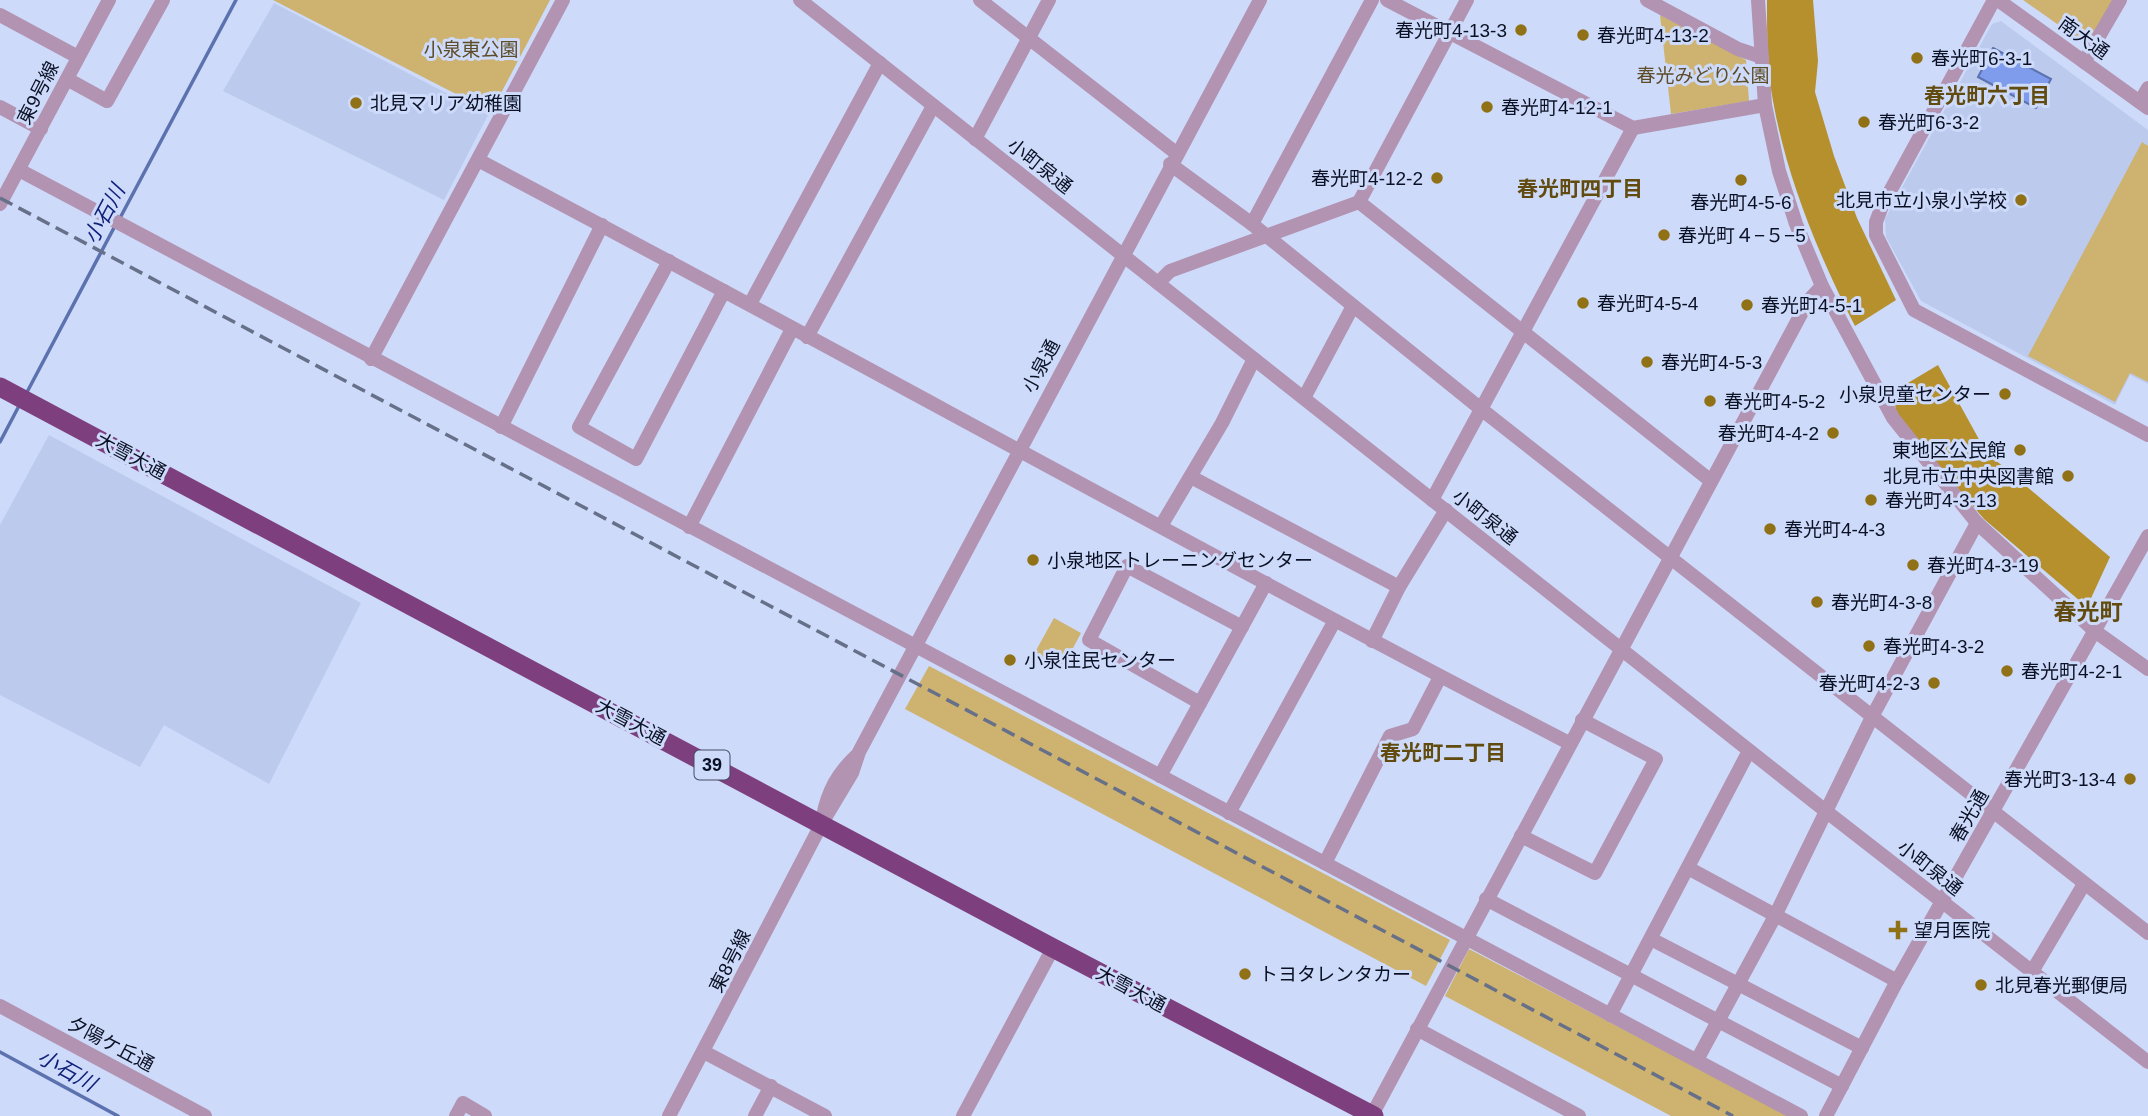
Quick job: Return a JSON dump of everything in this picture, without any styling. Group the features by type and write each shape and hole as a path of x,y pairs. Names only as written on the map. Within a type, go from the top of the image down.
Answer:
{"highway":[{"name":"大雪大通","path":"1,387 1053,948 1373,1115"}],"street":[{"name":"東9号線","path":"0,204 109,0"},
{"path":"66,79 107,100 163,0"},
{"path":"371,359 563,0"},
{"name":"小町泉通","path":"800,0 1826,812 2145,1057"},
{"path":"980,0 1028,37 1264,236 2148,933"},
{"path":"975,139 1049,0"},
{"name":"小泉通","path":"822,823 852,774 859,752 915,645 1260,0"},
{"path":"1252,225 1372,0"},
{"path":"1387,0 1633,128 1765,105"},
{"path":"1158,283 1170,271 1359,202 1467,0"},
{"path":"1647,0 1738,49 1762,57"},
{"path":"1758,0 1765,105 1779,171 1796,224 1822,286 1893,418 1977,523 2096,632 2148,668"},
{"path":"1996,0 1882,206 1876,222 1876,235 1914,310 2148,435"},
{"name":"南大通","path":"1996,0 2144,105"},
{"path":"2084,62 2120,0"},
{"path":"0,15 78,57"},
{"path":"750,304 880,63"},
{"path":"2144,105 2148,88"},
{"path":"807,337 933,106"},
{"path":"0,107 41,129"},
{"path":"1432,500 1633,128"},
{"path":"478,160 1019,448 1334,622 1569,743"},
{"path":"19,170 1801,1116"},
{"path":"1359,202 1711,481"},
{"path":"501,427 602,225"},
{"path":"669,261 579,427 636,459 724,291"},
{"path":"1373,1115 1569,743 1673,556 1808,301 1822,286"},
{"path":"1304,398 1353,306"},
{"path":"689,527 792,329"},
{"path":"1161,526 1191,477 1254,359"},
{"path":"1191,477 1399,587"},
{"path":"1372,641 1399,587 1446,510"},
{"path":"1697,1060 1774,916 1873,715 1977,523"},
{"name":"春光通","path":"1826,1116 1897,981 2096,632 2144,555 2148,536"},
{"path":"1200,703 1089,640 1127,566 1242,627"},
{"path":"1160,776 1266,583"},
{"path":"1229,813 1334,622"},
{"path":"1325,863 1390,736 1413,729 1440,677"},
{"path":"1521,836 1595,873 1656,759 1582,720"},
{"path":"1610,1015 1749,751"},
{"name":"東8号線","path":"669,1116 705,1052 822,823"},
{"path":"1688,868 1897,981"},
{"path":"2033,970 2084,884"},
{"path":"1486,899 1842,1086"},
{"path":"1651,939 1862,1048"},
{"path":"963,1116 1053,948"},
{"name":"夕陽ケ丘通","path":"0,1006 205,1116"},
{"path":"1417,1029 1579,1116"},
{"path":"705,1052 825,1116"},
{"path":"755,1116 771,1086"},
{"path":"456,1116 463,1103 485,1116"}],"shaded area":[{"path":"1767,0 1813,0 1818,61 1815,92 1834,156 1857,218 1896,300 1855,326 1817,245 1779,130 1771,89"},
{"name":"北見マリア幼稚園","path":"274,3 488,115 444,200 223,91"},
{"name":"北見市立小泉小学校","path":"2001,21 2148,130 2148,384 2130,375 2115,405 1921,301 1886,237 1885,219 1992,24"},
{"path":"1938,365 1986,452 2110,557 2087,607 1984,519 1899,419 1891,393"},
{"path":"49,435 361,603 269,784 164,725 140,767 0,695 0,525"}],"green space":[{"name":"小泉東公園","path":"273,0 550,0 491,112"},
{"path":"2023,0 2113,0 2087,45"},
{"name":"春光みどり公園","path":"1660,15 1746,60 1749,101 1671,114"},
{"path":"2142,142 2148,146 2148,382 2130,373 2115,402 2028,356"},
{"path":"1054,618 1081,633 1062,669 1034,654"},
{"path":"929,666 1450,940 1426,986 905,709"},
{"path":"1469,949 1790,1116 1671,1116 1445,996"}],"water":[{"path":"1993,48 2051,79 2036,108 1978,77"}],"waterway":[{"name":"小石川","path":"120,218 236,0"},
{"name":"小石川","path":"26,394 116,224"},
{"name":"小石川","path":"0,442 20,404"},
{"name":"小石川","path":"0,1052 118,1116"}],"railway":[{"path":"0,198 1733,1116"}],"place":[{"name":"春光町4-13-3","path":"1521,30"},
{"name":"春光町4-13-2","path":"1583,35"},
{"name":"春光町6-3-1","path":"1917,58"},
{"name":"北見マリア幼稚園","path":"356,103"},
{"name":"春光町4-12-1","path":"1487,107"},
{"name":"春光町6-3-2","path":"1864,122"},
{"name":"春光町4-12-2","path":"1437,178"},
{"name":"春光町4-5-6","path":"1741,180"},
{"name":"北見市立小泉小学校","path":"2021,200"},
{"name":"春光町４−５−5","path":"1664,235"},
{"name":"春光町4-5-4","path":"1583,303"},
{"name":"春光町4-5-1","path":"1747,305"},
{"name":"春光町4-5-3","path":"1647,362"},
{"name":"小泉児童センター","path":"2005,394"},
{"name":"春光町4-5-2","path":"1710,401"},
{"name":"春光町4-4-2","path":"1833,433"},
{"name":"東地区公民館","path":"2020,450"},
{"name":"北見市立中央図書館","path":"2068,476"},
{"name":"春光町4-3-13","path":"1871,500"},
{"name":"春光町4-4-3","path":"1770,529"},
{"name":"小泉地区トレーニングセンター","path":"1033,560"},
{"name":"春光町4-3-19","path":"1913,565"},
{"name":"春光町4-3-8","path":"1817,602"},
{"name":"春光町4-3-2","path":"1869,646"},
{"name":"小泉住民センター","path":"1010,660"},
{"name":"春光町4-2-1","path":"2007,671"},
{"name":"春光町4-2-3","path":"1934,683"},
{"name":"春光町3-13-4","path":"2130,779"},
{"name":"望月医院","path":"1898,930"},
{"name":"トヨタレンタカー","path":"1245,974"},
{"name":"北見春光郵便局","path":"1981,985"}],"district":[{"name":"春光町六丁目","path":"1987,95"},
{"name":"春光町四丁目","path":"1580,188"},
{"name":"春光町","path":"2088,612"},
{"name":"春光町二丁目","path":"1443,752"}]}
